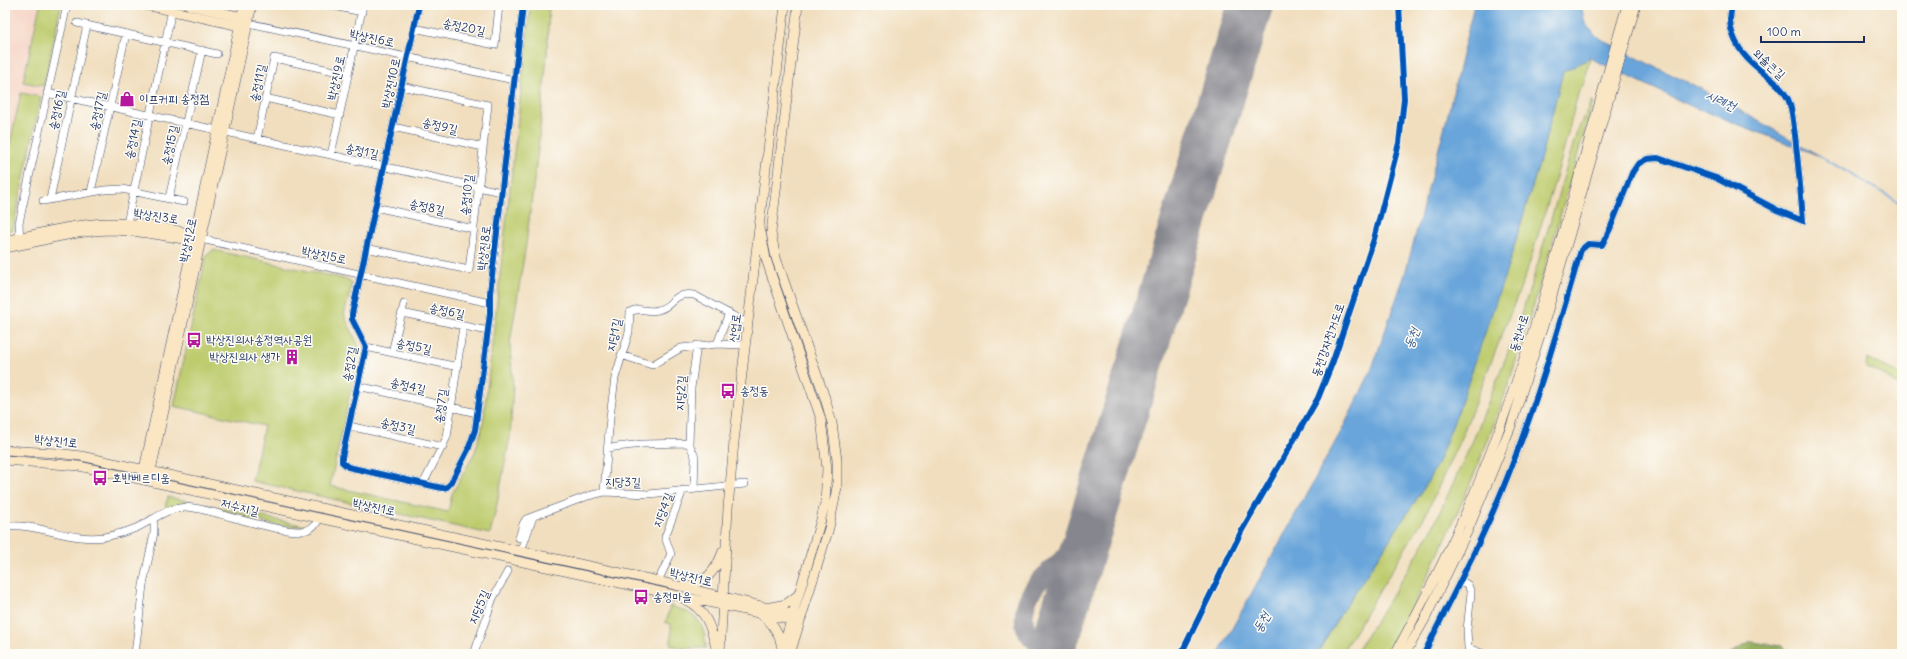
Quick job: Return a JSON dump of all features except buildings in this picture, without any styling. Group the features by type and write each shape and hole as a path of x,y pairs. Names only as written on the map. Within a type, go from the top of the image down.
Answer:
{"street":[{"path":"20,242 19,223 67,5"},
{"path":"146,5 172,8 243,22"},
{"path":"189,5 243,22"},
{"name":"박상진2로","path":"146,480 196,238 221,131 243,22 244,5"},
{"name":"박상진2로","path":"243,22 252,5"},
{"path":"332,5 362,8"},
{"name":"박상진10로","path":"384,167 419,5"},
{"name":"송정20길","path":"414,28 495,45 499,5"},
{"name":"박상진8로","path":"447,487 451,483 468,450 475,430 488,331 501,192 522,5"},
{"name":"산업로","path":"719,654 729,485 785,5"},
{"path":"784,653 834,506 837,460 830,416 776,258 771,233 798,5"},
{"name":"외솔큰길","path":"1460,580 1490,520 1510,471 1536,398 1581,250 1588,244 1602,245 1610,229 1632,173 1638,164 1647,159 1658,158 1690,168 1716,178 1777,210 1802,221 1800,176 1792,116 1788,98 1778,86 1742,54 1731,30 1730,20 1733,5"},
{"name":"동천서로","path":"1405,654 1425,619 1468,530 1511,426 1545,320 1631,7"},
{"name":"송정14길","path":"126,227 172,8"},
{"name":"박상진9로","path":"331,155 362,8"},
{"name":"박상진6로","path":"243,22 514,80"},
{"path":"77,23 217,54"},
{"name":"송정16길","path":"87,25 46,200 112,189 133,190"},
{"name":"송정17길","path":"91,192 126,34"},
{"name":"송정15길","path":"169,198 202,50"},
{"name":"송정11길","path":"257,139 274,58 348,74"},
{"name":"송정10길","path":"366,248 469,270 488,105 402,86"},
{"name":"동천서로","path":"1395,654 1460,526 1502,423 1537,318 1608,88"},
{"name":"송정1길","path":"48,93 501,192"},
{"path":"265,98 340,115"},
{"name":"송정9길","path":"393,127 483,147"},
{"name":"송정2길","path":"384,167 352,314 352,319 366,347 342,457 344,465 423,484 447,487"},
{"path":"133,190 184,202"},
{"name":"송정8길","path":"375,207 474,229"},
{"path":"759,219 766,259 819,412 825,444 827,468 825,503 798,595 796,618"},
{"name":"박상진3로","path":"5,248 20,242 86,225 126,227 156,226 196,238"},
{"name":"박상진5로","path":"196,238 490,303"},
{"name":"박상진3로","path":"5,241 20,242"},
{"name":"지당1길","path":"604,492 607,448 615,378 629,332 632,310 659,310 665,308 674,298 687,294 694,295 747,323"},
{"path":"392,352 404,304"},
{"name":"송정6길","path":"402,313 488,331"},
{"path":"717,344 729,313"},
{"name":"송정7길","path":"423,484 443,447 450,427 463,326"},
{"path":"622,355 652,365 681,348 697,345 717,344 745,345"},
{"name":"지당2길","path":"694,489 695,457 689,443 692,388 697,345"},
{"name":"송정5길","path":"366,347 458,367"},
{"name":"송정4길","path":"358,386 477,413"},
{"name":"송정3길","path":"349,426 443,447"},
{"path":"607,448 643,444 689,443"},
{"name":"박상진1로","path":"5,450 74,455 148,470 658,581 723,601"},
{"name":"박상진1로","path":"5,460 63,464 146,480 678,596 723,601 796,618"},
{"name":"지당3길","path":"519,538 522,524 526,520 588,496 604,492 649,494 745,484"},
{"name":"지당4길","path":"658,581 671,554 665,537 683,490"},
{"name":"저수지길","path":"5,526 27,526 69,536 90,538 124,532 173,508 193,508 263,524 301,530 312,528 320,518"},
{"path":"521,551 533,517"},
{"path":"135,654 143,585 154,533 154,524 152,519"},
{"path":"678,586 698,584 709,576 717,565 726,545"},
{"name":"지당5길","path":"474,654 493,598 508,571"},
{"path":"1424,654 1460,580 1468,585 1471,593 1467,630 1468,648 1484,654"},
{"path":"784,653 773,626 763,610 786,604 798,595"},
{"path":"678,596 697,607 705,615 719,654"}],"shaded area":[{"path":"5,5 40,5 23,82 44,86 41,97 21,93 5,165"}],"green space":[{"path":"40,5 61,5 44,86 23,82"},
{"path":"531,5 549,5 547,55 538,149 526,244 510,343 513,386 510,437 490,534 252,481 264,426 174,406 206,256 213,250 349,280 352,284 344,315 360,348 330,486 448,512 452,494 475,452 483,424"},
{"path":"1590,58 1584,84 1579,90 1560,164 1526,274 1463,433 1425,516 1341,654 1317,654 1343,610 1426,485 1507,269 1539,164 1563,72"},
{"path":"21,93 41,97 13,229 5,232 5,165"},
{"path":"1592,100 1593,101 1564,203 1523,339 1486,445 1471,481 1440,551 1387,654 1355,654 1416,557 1433,527 1474,438 1512,342 1534,276 1577,132"},
{"path":"1867,359 1902,374 1902,388 1886,376 1866,368"},
{"path":"168,497 305,526 281,526 182,504 165,507"},
{"path":"670,606 686,612 697,619 703,630 706,648 683,648 671,645 671,624 664,622 667,619"},
{"path":"1751,642 1782,646 1787,654 1729,654"}],"water":[{"name":"동천","path":"1474,5 1581,5 1585,24 1599,38 1702,89 1820,156 1693,107 1590,58 1563,72 1539,164 1507,269 1459,409 1438,462 1426,485 1343,610 1317,654 1218,654 1343,428 1371,371 1405,274 1447,118"}],"waterway":[{"name":"시례천","path":"1818,155 1902,204"}],"taxiway":[{"path":"1079,561 1075,596 1074,625 1071,637 1061,649 1041,645 1034,640 1026,630 1024,617 1030,594 1044,576 1080,541 1093,518"}],"runway":[{"path":"1051,654 1250,5"}],"cycle path":[{"path":"419,5 352,314 352,319 366,347 342,462 348,467 442,488 447,487 451,483 468,450 475,430 490,314 490,293 523,5"},
{"name":"동천강자전거도로","path":"1181,654 1242,530 1318,398 1333,361 1374,239 1399,143 1404,99 1399,5"},
{"path":"1424,654 1479,542 1500,496 1520,446 1539,390 1581,250 1588,244 1602,245 1610,229 1632,173 1638,164 1647,159 1658,158 1716,178 1777,210 1803,221 1795,135 1790,103 1783,90 1753,64 1738,46 1730,24 1730,16 1733,5"}],"place":[{"name":"이프커피 송정점","path":"127,99"},
{"name":"박상진의사송정역사공원","path":"194,340"},
{"name":"박상진의사 생가","path":"292,357"},
{"name":"송정동","path":"728,391"},
{"name":"호반베르디움","path":"100,478"},
{"name":"송정마을","path":"641,597"}]}
